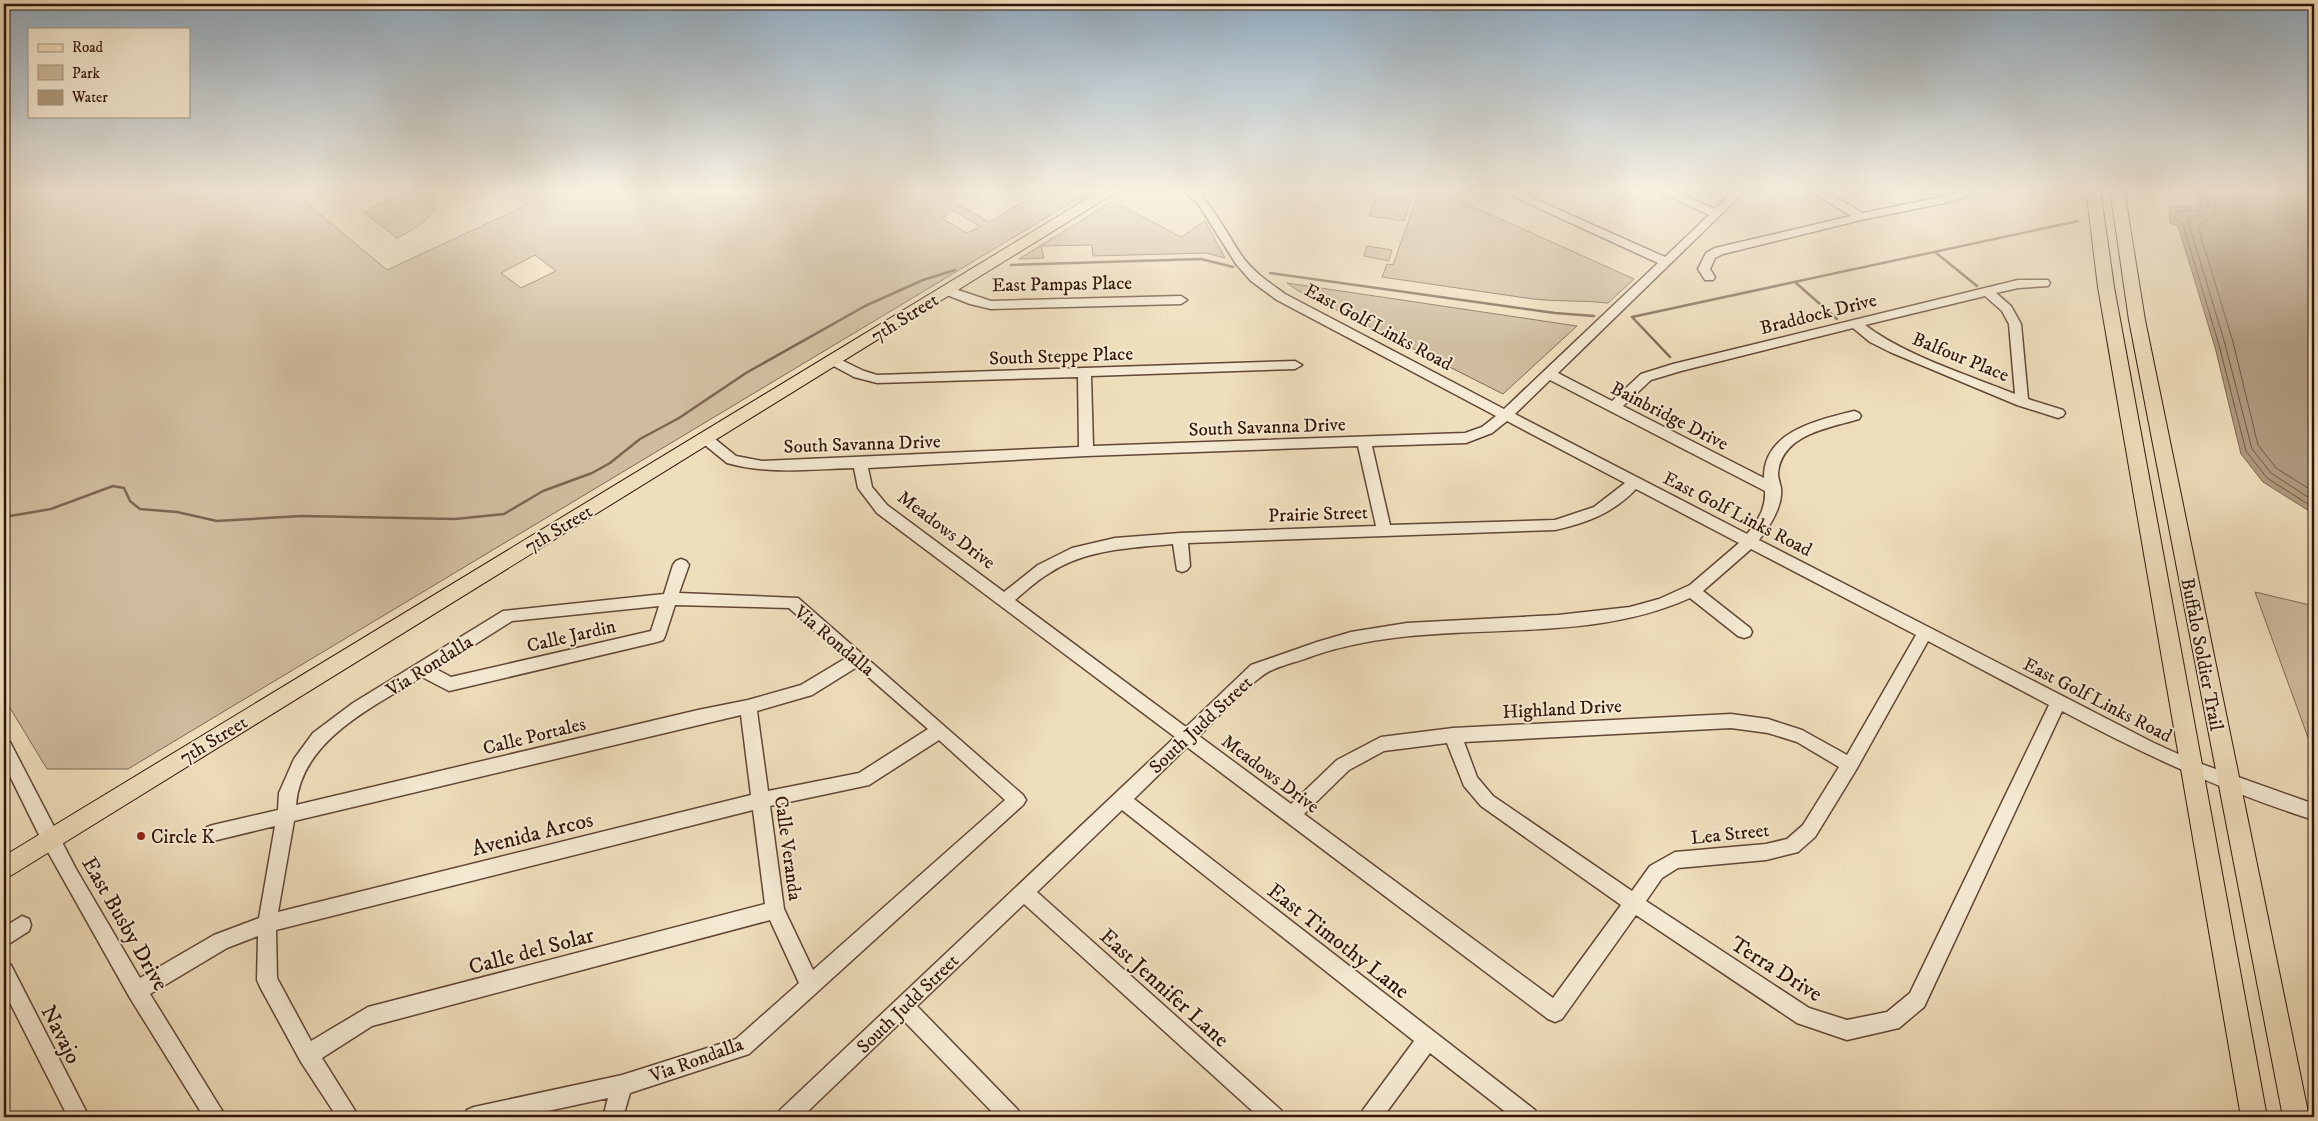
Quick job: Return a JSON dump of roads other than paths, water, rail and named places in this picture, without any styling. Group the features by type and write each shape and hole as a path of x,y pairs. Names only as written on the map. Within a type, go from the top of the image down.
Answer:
{"main road":[{"name":"7th Street","path":"4,868 1028,241"},
{"name":"Buffalo Soldier Trail","path":"2100,241 2106,288 2190,767 2254,1117"},
{"name":"Buffalo Soldier Trail","path":"2124,241 2137,320 2296,1117"}],"street":[{"name":"East Golf Links Road","path":"1227,241 1254,278 1281,297 1332,325 2058,703 2190,767 2314,812"},
{"path":"1620,241 1667,262"},
{"name":"South Savanna Drive","path":"705,438 732,460 762,466 860,463 1086,451 1466,438 1487,430 1506,415 1689,241"},
{"path":"1709,277 1704,269 1710,256 1719,251 1759,241"},
{"name":"Braddock Drive","path":"1614,407 1637,384 1657,373 2018,284 2044,283"},
{"name":"East Pampas Place","path":"946,290 974,301 991,305 1181,300"},
{"path":"1988,292 2007,309 2015,324 2022,402"},
{"name":"Balfour Place","path":"1855,324 1875,339 1895,349 2022,402 2058,413"},
{"name":"South Steppe Place","path":"833,360 859,374 877,379 1295,365"},
{"path":"1084,373 1086,451"},
{"name":"Bainbridge Drive","path":"1549,374 1774,489"},
{"name":"South Judd Street","path":"787,1117 1257,670 1333,642 1417,628 1576,619 1639,612 1692,591 1750,542 1761,528 1771,507 1774,489 1771,473 1778,454 1793,436 1820,424 1854,416"},
{"path":"1364,442 1384,531"},
{"name":"Meadows Drive","path":"860,463 865,488 882,508 1556,1012"},
{"name":"Prairie Street","path":"1005,599 1043,569 1077,552 1115,544 1180,538 1555,525 1585,519 1616,501 1634,482"},
{"path":"1180,538 1182,566"},
{"name":"Calle Jardin","path":"424,670 449,684 657,636 680,565"},
{"path":"1692,591 1744,632"},
{"name":"Via Rondalla","path":"348,1117 308,1055 267,980 267,924 286,816 288,793 303,759 319,738 359,708 424,670 509,615 670,599 793,602 1017,800 742,1047 622,1085 474,1117"},
{"name":"Lea Street","path":"1556,1012 1656,872 1675,860 1766,852 1792,846 1809,831 1850,765 1925,633"},
{"name":"Calle Portales","path":"212,833 698,717 748,707 806,690 857,659"},
{"name":"Terra Drive","path":"1453,735 1470,781 1487,801 1634,903 1804,1016 1847,1030 1892,1021 1917,1000 2058,703"},
{"name":"Calle Veranda","path":"748,707 775,910 811,987"},
{"name":"Highland Drive","path":"1292,816 1343,764 1381,744 1453,735 1730,721 1768,726 1802,737 1850,765"},
{"name":"Avenida Arcos","path":"137,991 221,940 267,924 761,800 863,780 940,730"},
{"name":"East Busby Drive","path":"4,747 50,839 137,991 216,1117"},
{"name":"East Timothy Lane","path":"1121,799 1528,1117"},
{"name":"East Jennifer Lane","path":"1024,892 1274,1117"},
{"name":"Calle del Solar","path":"308,1055 368,1017 775,910"},
{"path":"4,938 22,925"},
{"name":"Navajo","path":"4,972 79,1117"},
{"path":"904,1007 1011,1117"},
{"path":"1370,1117 1428,1039"},
{"path":"614,1117 622,1085"}],"water":[{"path":"2183,241 2314,241 2314,514 2263,482 2241,454 2215,347"}],"waterway":[{"path":"1670,357 1632,317 1984,241"},
{"path":"1935,252 1977,286"},
{"path":"1011,265 1201,259 1233,267"},
{"path":"4,517 51,509 113,486 124,488 130,501 140,509 177,512 217,521 301,516 455,519 504,514 543,491 592,473 610,463 640,439 679,418 746,373 865,306 923,280 955,270"},
{"path":"1270,273 1555,313 1594,316"},
{"path":"1796,283 1837,319"}],"place":[{"name":"Circle K","path":"141,836"}]}
